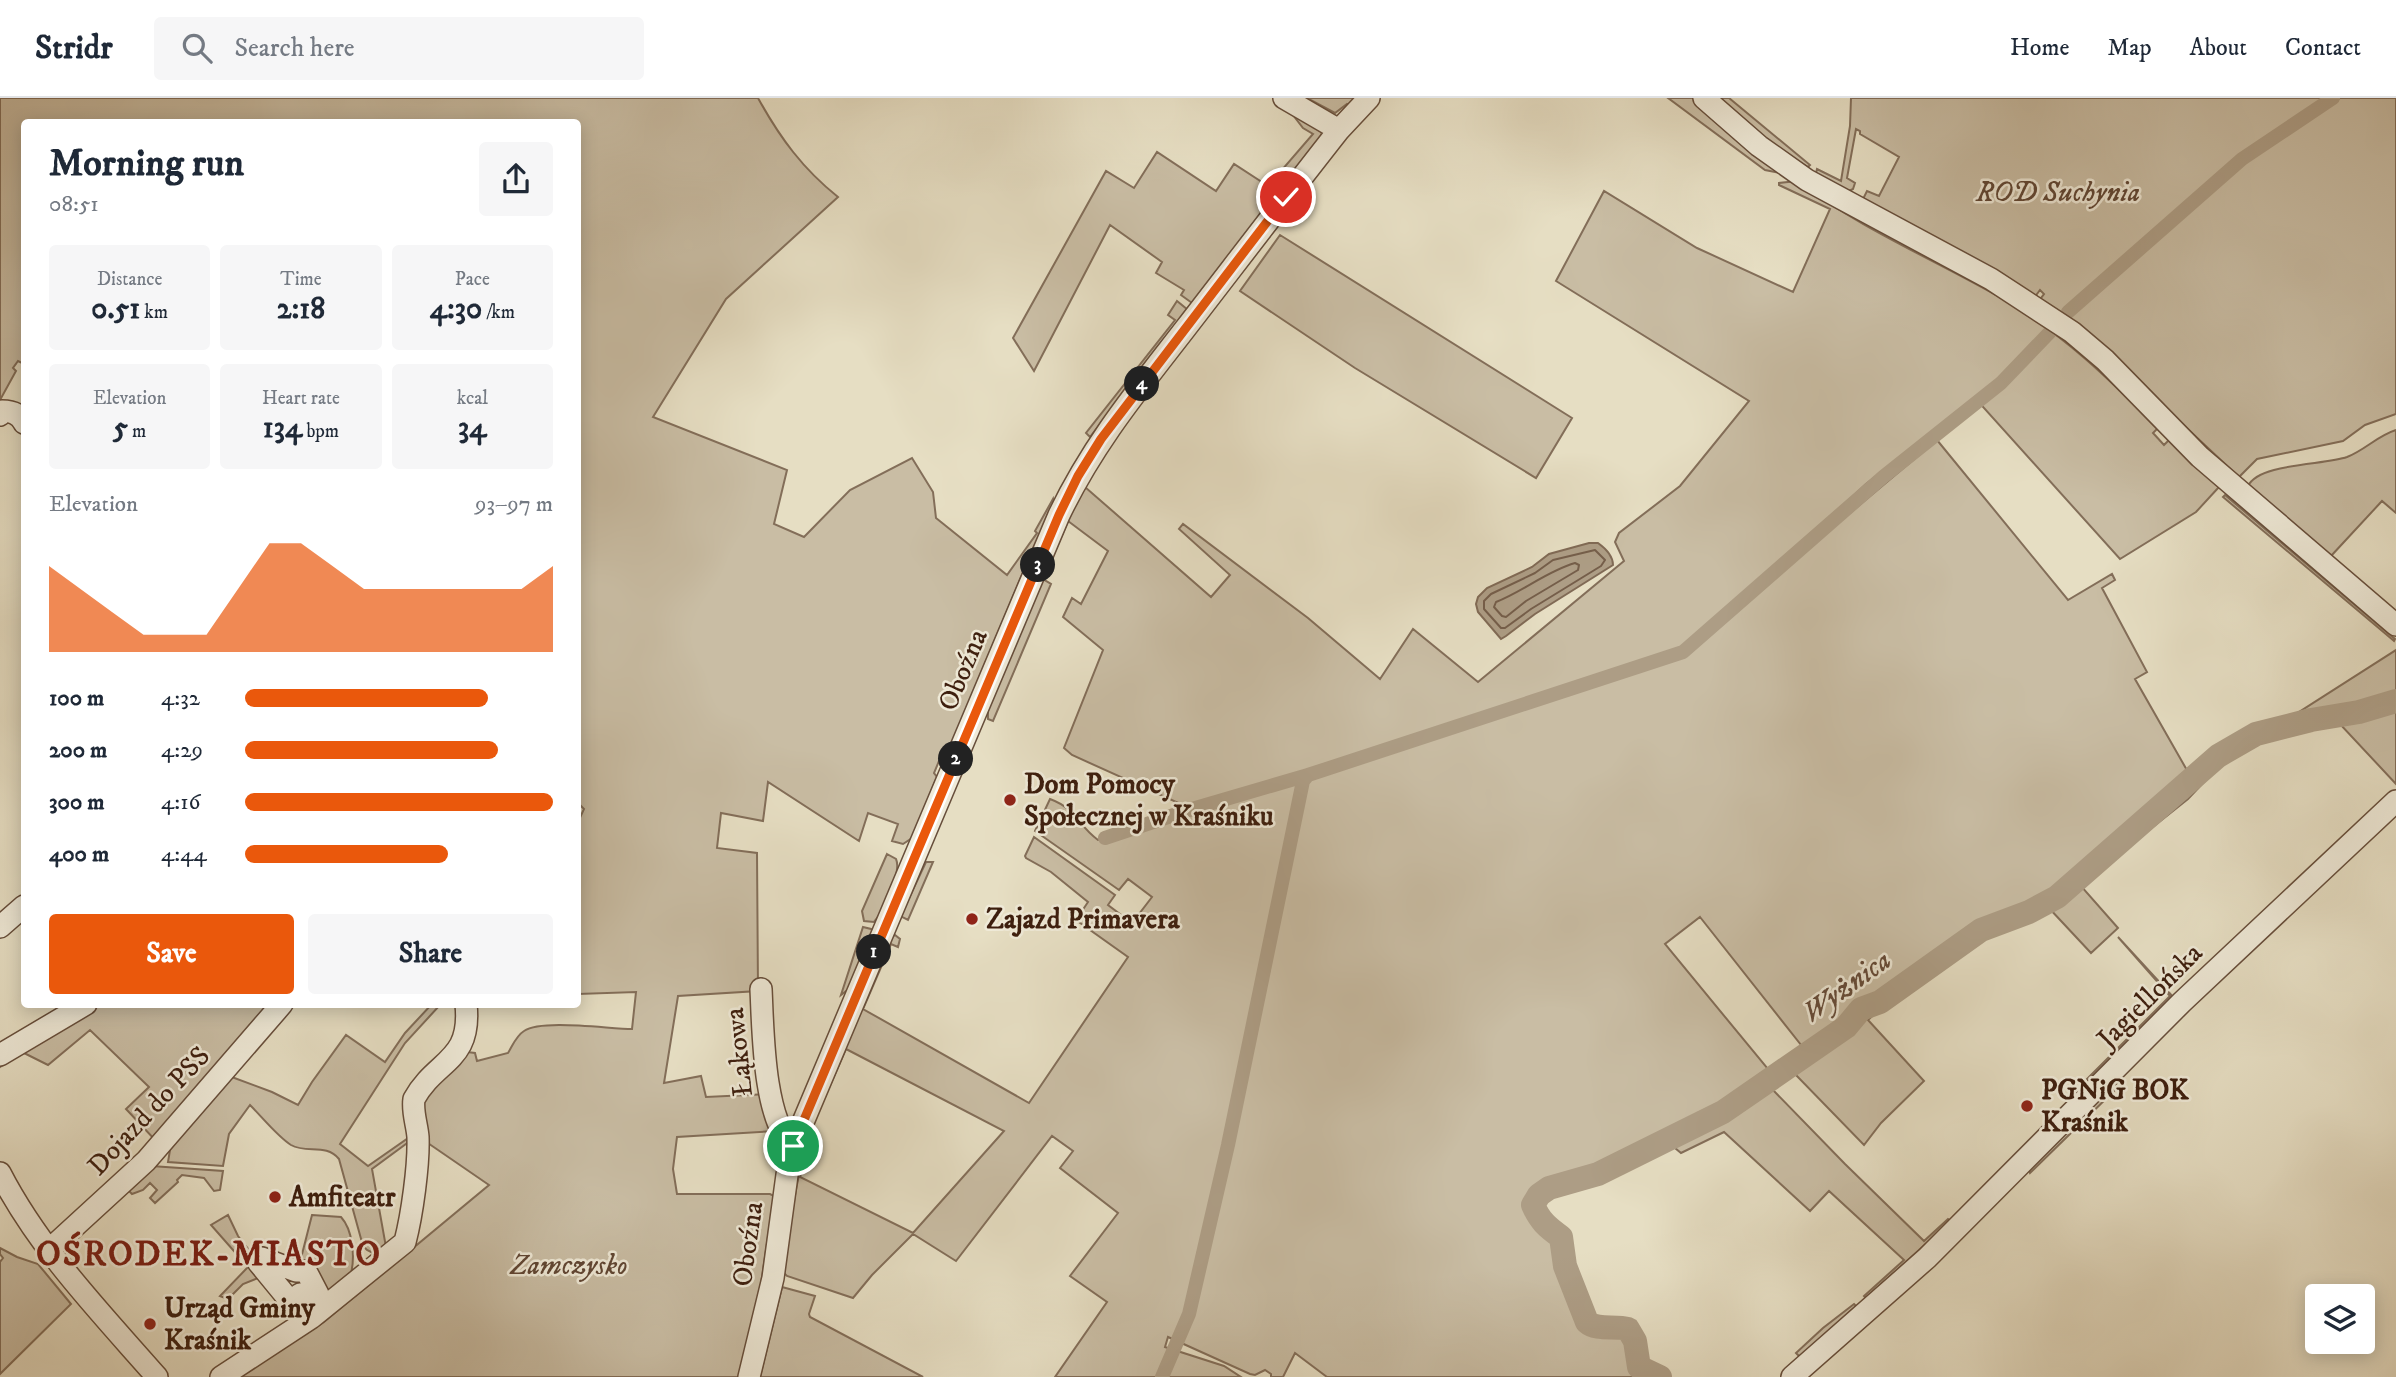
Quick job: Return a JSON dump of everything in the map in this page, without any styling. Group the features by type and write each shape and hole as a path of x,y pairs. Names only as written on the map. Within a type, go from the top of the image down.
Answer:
{"street":[{"path":"1284,98 1339,130"},
{"name":"Oboźna","path":"749,1377 770,1296 793,1146 1059,515 1078,476 1115,420 1339,130 1369,98"},
{"path":"1704,98 1759,146 1807,180 1991,279 2071,332 2105,360 2200,457 2396,625"},
{"path":"1,413 18,415 21,419"},
{"name":"Jagiellońska","path":"1792,1377 1927,1258 2182,1002 2396,801"},
{"path":"0,927 21,909"},
{"name":"Łąkowa","path":"761,989 765,1053 774,1115 785,1139 793,1146"},
{"path":"0,1055 79,1008"},
{"name":"Dojazd do PSS","path":"50,1250 146,1161 279,1008"},
{"path":"221,1377 311,1318 405,1242 417,1160 418,1136 414,1099 463,1043 466,1008"},
{"path":"0,1173 50,1250 157,1377"}],"green space":[{"name":"Zamczysko","path":"0,98 758,98 793,152 838,197 726,299 653,417 787,470 774,524 804,537 850,490 912,458 933,492 936,518 1007,575 1037,533 1035,531 1053,499 1054,507 1032,551 944,762 939,761 934,773 937,777 912,838 903,844 892,841 898,824 868,813 859,841 768,782 763,821 721,813 717,848 757,853 758,991 678,996 664,1083 701,1076 706,1097 768,1094 775,1131 677,1137 673,1169 677,1194 774,1196 761,1284 741,1377 240,1377 324,1322 489,1185 422,1139 417,1105 467,1052 475,1053 477,1061 508,1053 517,1038 533,1027 632,1029 636,992 581,994 581,816 584,809 581,806 581,119 21,119 21,362 18,361 13,368 16,371 0,400"},
{"path":"1307,98 1359,98 1351,106 1347,104 1335,113"},
{"path":"1668,98 1693,98 1747,148 1785,174 1765,170"},
{"path":"1719,98 1729,98 1810,165 1808,167 1778,149"},
{"name":"ROD Suchynia","path":"1851,98 2329,98 2242,157 2060,316 2038,302 2044,294 2040,290 2034,298 1863,199 1867,191 1879,196 1899,157 1860,134 1860,131 1856,129 1847,178 1855,183 1853,189 1847,192 1816,173 1817,169 1841,181 1850,126"},
{"path":"2340,98 2396,98 2396,414 2365,425 2343,441 2257,459 2239,477 2069,318 2245,162"},
{"path":"1286,106 1321,129 1322,138 1192,303 1181,295 1184,290 1156,273 1162,262 1110,225 1034,371 1013,338 1106,171 1134,188 1157,152 1216,191 1234,164 1268,186 1313,134 1303,128"},
{"path":"1797,181 1846,214 1977,284 2025,313 2103,375 2158,428 2153,433 2164,445 2169,440 2219,487 2196,512 2120,559 1976,399 1866,484 1714,627 1937,440 2068,600 2112,574 2115,580 2102,588 2147,672 2135,679 2188,772 2245,733 2291,717 2396,650 2396,784 2340,724 2292,731 2241,750 2223,762 2188,799 2080,885 2118,928 2091,953 2048,907 1978,934 1907,984 1868,1020 1924,1081 1881,1123 1864,1145 1795,1074 1771,1088 1924,1241 1948,1219 1951,1221 1866,1298 1864,1296 1904,1260 1829,1191 1810,1211 1724,1132 1681,1153 1669,1143 1598,1174 1549,1188 1539,1195 1533,1205 1544,1223 1561,1237 1565,1266 1587,1322 1596,1326 1628,1329 1635,1341 1639,1367 1660,1377 1327,1377 1295,1353 1283,1377 1271,1377 1265,1370 1255,1375 1250,1374 1168,1337 1165,1347 1224,1366 1241,1377 1055,1377 1107,1302 1070,1276 1118,1213 1060,1168 1073,1151 1052,1136 956,1261 913,1234 853,1298 787,1276 784,1273 795,1196 814,1122 800,1177 913,1233 1004,1131 846,1049 820,1108 892,937 895,935 900,939 898,947 891,944 863,1009 1029,1103 1128,957 1076,920 1088,902 1051,872 1026,858 1034,837 1115,895 1108,905 1132,923 1152,897 1128,879 1119,890 1035,831 1050,799 1072,813 1098,840 1192,809 1072,755 1064,748 1103,650 1063,617 1072,598 1081,604 1108,551 1068,521 1043,579 1051,584 993,721 988,719 988,708 1067,520 1085,487 1211,597 1230,575 1179,529 1183,524 1308,618 1380,679 1413,629 1478,682 1624,561 1615,542 1619,533 1680,486 1749,401 1556,281 1604,191 1697,248 1793,292 1830,209 1779,183","holes":["1700,917 1805,1050 1772,1074 1665,944"]},
{"path":"1280,235 1572,418 1536,478 1355,368 1240,291"},
{"path":"1177,301 1188,310 1090,437 1086,433 1175,320 1168,315"},
{"path":"2396,430 2396,513 2382,501 2331,556 2248,486 2255,478 2278,469 2347,457"},
{"path":"2225,495 2395,639 2394,641 2223,497"},
{"path":"887,854 896,859 894,882 874,922 864,921 862,911"},
{"path":"926,862 933,862 908,920 902,917 902,913"},
{"path":"863,927 873,932 850,988 841,995"},
{"path":"2118,937 2175,999 2089,1080 2087,1079 2170,996"},
{"path":"93,1008 266,1008 156,1141 126,1109 149,1087 90,1030 48,1065 22,1052 0,1067 0,1060"},
{"path":"428,1008 437,1008 405,1043 340,1144 368,1166 414,1134 414,1138 372,1169 386,1247 375,1254 363,1246 339,1159 328,1151 291,1145 250,1105 229,1134 223,1166 168,1162 171,1144 229,1076 298,1105 346,1035 385,1062 405,1033"},
{"path":"2108,1087 2116,1089 2030,1173 2028,1168"},
{"path":"151,1166 223,1171 220,1190 214,1191 204,1178 182,1175 155,1203 150,1198 157,1190 150,1183 143,1190 132,1194 129,1191"},
{"path":"228,1215 238,1236 268,1274 243,1284 228,1299 220,1296 248,1267 211,1225"},
{"path":"312,1215 341,1217 352,1244 351,1274 320,1297 299,1266"},
{"path":"0,1248 38,1264 71,1304 0,1374 0,1262 3,1258"},
{"path":"782,1287 815,1296 810,1317 923,1377 760,1377"},
{"path":"1854,1304 1856,1306 1800,1357 1796,1353 1823,1328"}],"water":[{"path":"1598,543 1603,547 1610,555 1613,565 1535,614 1506,636 1501,639 1478,612 1478,597 1487,588 1532,567 1549,554"}],"waterway":[{"path":"2068,312 2242,159 2333,98"},
{"path":"1162,1377 1189,1314 1228,1145 1303,781 1308,775 1683,652 1883,477 2001,383 2050,332"},
{"name":"Wyżnica","path":"1660,1377 1639,1367 1635,1341 1628,1329 1596,1326 1587,1322 1565,1266 1561,1237 1544,1223 1533,1205 1539,1195 1549,1188 1598,1174 1723,1112 1846,1027 1861,1009 1880,1002 1981,930 2029,912 2057,897 2218,756 2256,734 2311,720 2359,712 2396,701"},
{"path":"1105,838 1308,775"}],"place":[{"name":"Dom Pomocy Społecznej w Kraśniku","path":"1010,800"},
{"name":"Zajazd Primavera","path":"972,919"},
{"name":"PGNiG BOK Kraśnik","path":"2027,1106"},
{"name":"Amfiteatr","path":"275,1197"},
{"name":"Urząd Gminy Kraśnik","path":"150,1324"}],"district":[{"name":"OŚRODEK-MIASTO","path":"209,1255"}],"route":[{"path":"793,1146 1059,515 1078,476 1101,439 1286,197"}]}
